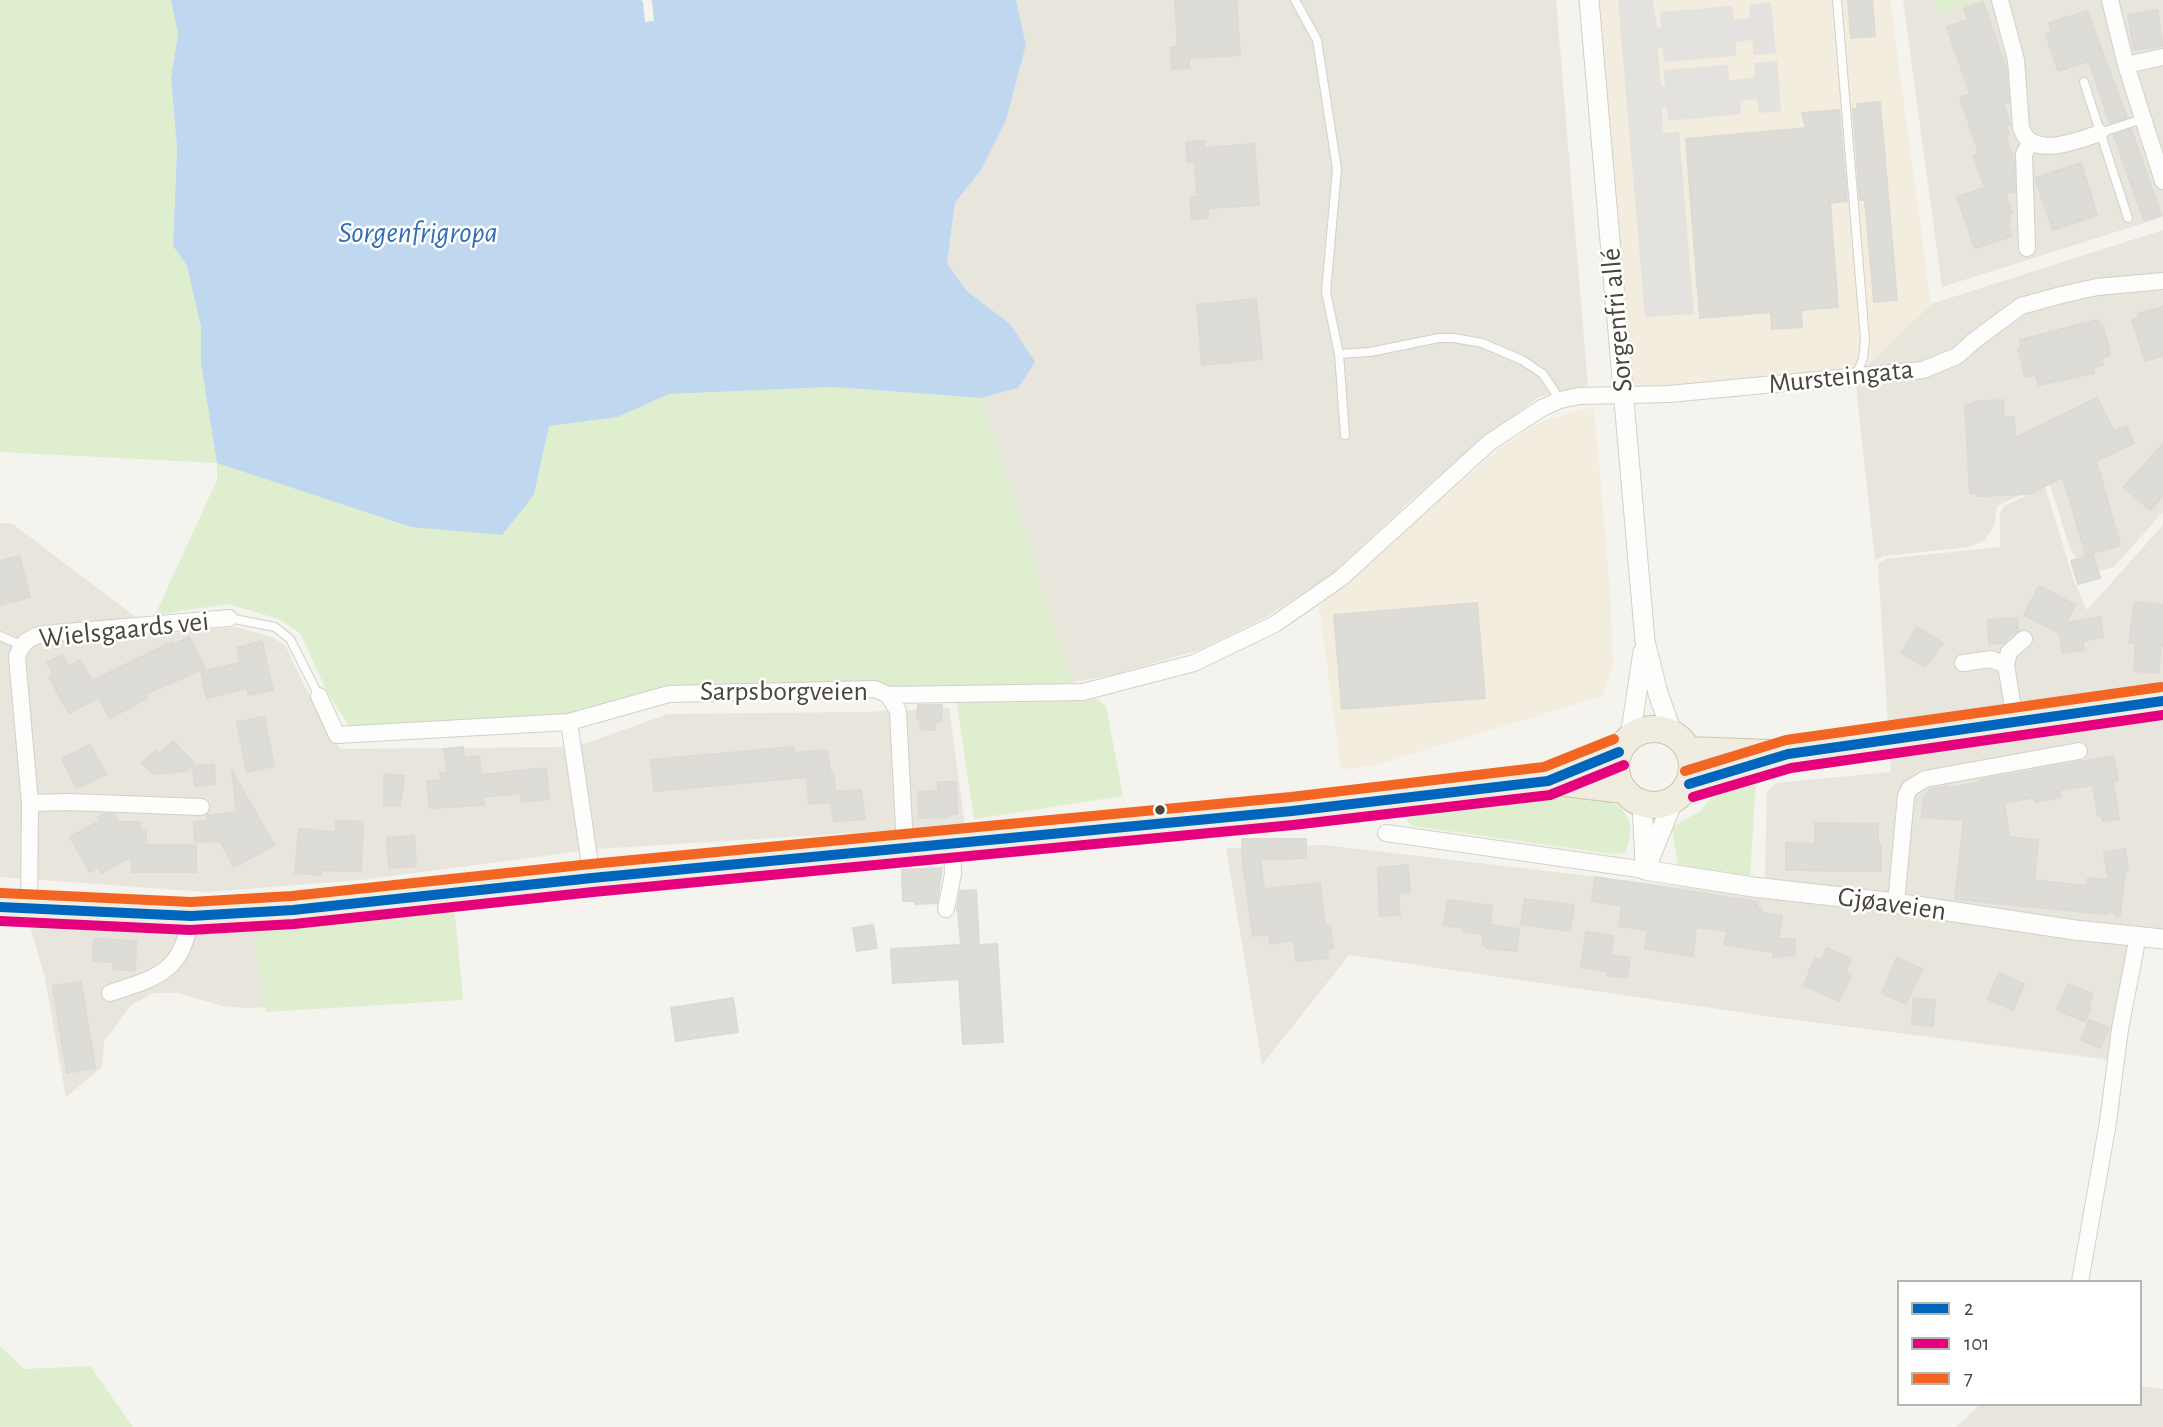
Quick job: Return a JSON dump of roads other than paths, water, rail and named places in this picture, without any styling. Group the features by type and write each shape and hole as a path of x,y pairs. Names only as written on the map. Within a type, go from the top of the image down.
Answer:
{"highway":[{"path":"0,907 191,916 293,910 592,878 1292,811 1548,781 1632,797 1652,806 1681,792 1788,754 2163,701"},
{"path":"1548,781 1624,745 1649,729 1661,730 1680,741 1788,754"},
{"path":"1680,741 1692,761 1681,792"},
{"path":"1624,745 1616,765 1617,778 1632,797"}],"street":[{"name":"Sorgenfri allé","path":"1589,0 1645,641"},
{"path":"2000,0 2016,60 2023,133 2031,141 2045,145 2068,144 2100,133"},
{"path":"2110,0 2142,119 2162,173"},
{"path":"2126,65 2163,57"},
{"path":"2026,248 2024,154 2031,141"},
{"name":"Mursteingata","path":"1560,400 1579,396 1669,394 1923,370 1957,356 2021,306 2097,287 2163,281"},
{"path":"888,695 1083,692 1194,663 1275,624 1341,578 1490,442 1542,408 1560,400"},
{"name":"Wielsgaards vei","path":"29,909 30,803 17,657 21,645 31,637 44,634 229,618"},
{"path":"2015,720 2006,665 2009,652 2024,639"},
{"path":"1645,641 1658,693 1680,741"},
{"path":"1624,745 1645,641"},
{"path":"1963,663 1991,659 2006,665"},
{"name":"Sarpsborgveien","path":"319,696 337,735 569,722 669,694 875,689 888,695 898,711 905,848"},
{"path":"569,722 592,878"},
{"path":"1896,903 1903,846 1904,806 1910,788 1925,779 2079,751"},
{"path":"1646,870 1681,792"},
{"path":"1632,797 1646,870"},
{"path":"30,803 201,807"},
{"name":"Gjøaveien","path":"1386,833 1753,887 1896,903 2075,930 2163,939"},
{"path":"946,909 953,874 951,844"},
{"path":"110,993 156,978 176,960 188,934 191,916"},
{"path":"2080,1280 2108,1122 2120,1029 2138,936"}],"lane":[{"path":"1295,0 1317,40 1337,169 1326,292 1339,354 1345,435"},
{"path":"1837,0 1865,340 1863,359 1855,377"},
{"path":"2084,82 2128,218"},
{"path":"2100,133 2142,119"},
{"path":"1339,354 1370,352 1439,338 1482,343 1522,360 1543,374 1560,400"},
{"path":"229,618 275,626 290,639 319,696"},
{"name":"Wielsgaards vei","path":"0,636 21,645"}],"water":[{"name":"Sorgenfrigropa","path":"171,0 1016,0 1026,45 1006,120 981,170 955,203 947,264 967,291 1010,324 1035,362 1018,388 981,398 833,387 669,394 618,417 549,426 534,495 502,535 411,527 217,463 201,363 201,327 187,266 173,246 177,148 171,78 178,34"}]}
